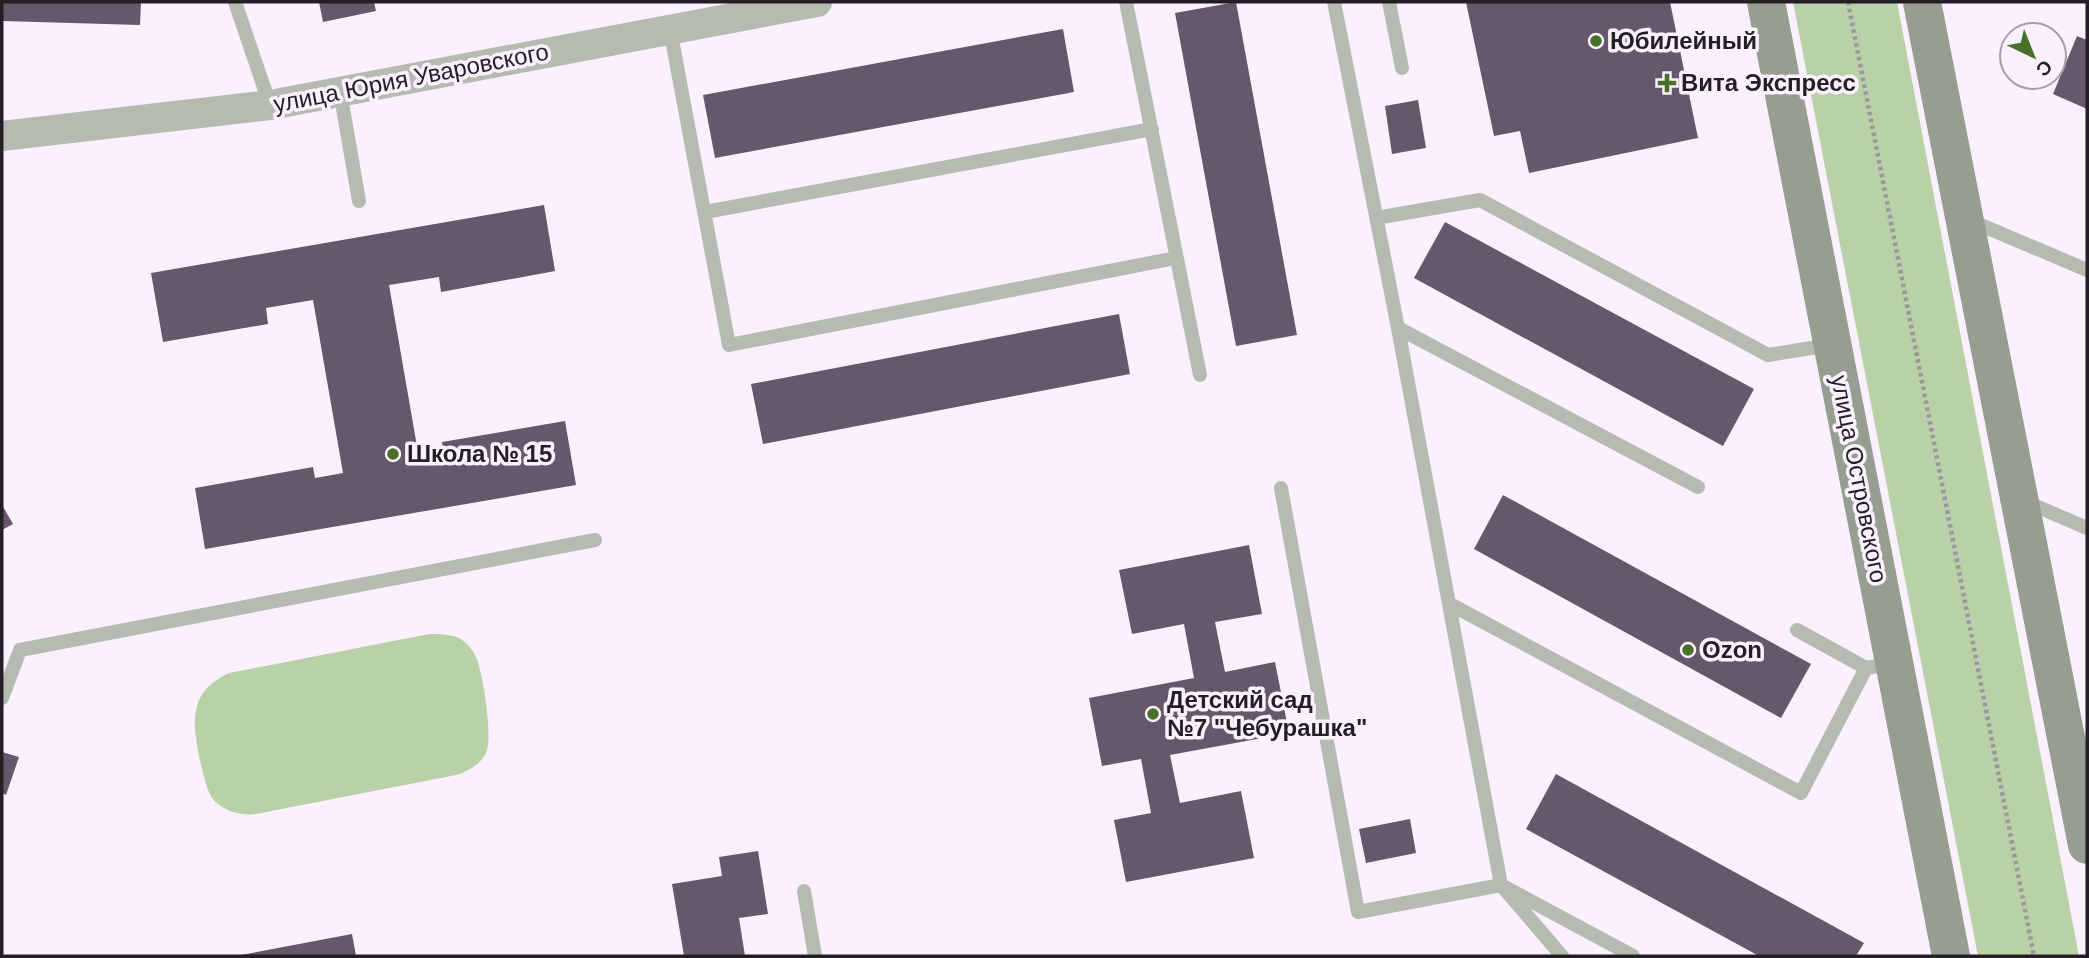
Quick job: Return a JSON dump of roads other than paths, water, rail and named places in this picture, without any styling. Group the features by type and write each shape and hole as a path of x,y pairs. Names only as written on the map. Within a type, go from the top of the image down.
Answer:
{"main road":[{"name":"улица Островского","path":"1766,2 1833,345 1880,665 1951,956"},
{"path":"1922,2 2087,845"}],"street":[{"name":"улица Юрия Уваровского","path":"2,136 270,105 817,2"}],"lane":[{"path":"235,2 270,105"},
{"path":"1126,2 1200,375"},
{"path":"1334,2 1398,328 1501,885 1562,956"},
{"path":"1389,2 1402,68"},
{"path":"670,29 729,345 1176,258"},
{"path":"340,91 359,201"},
{"path":"705,212 1152,129"},
{"path":"1376,218 1480,200 1768,355 1833,345"},
{"path":"1965,218 2087,271"},
{"path":"1398,328 1698,487"},
{"path":"1281,488 1358,912 1501,885 1633,956"},
{"path":"2019,499 2087,528"},
{"path":"2,698 20,650 594,540"},
{"path":"1450,604 1801,793 1880,665 1797,630"},
{"path":"804,891 815,956"}],"place":[{"name":"Юбилейный","path":"1596,41"},
{"name":"Вита Экспресс","path":"1667,83"},
{"name":"Школа № 15","path":"393,454"},
{"name":"Ozon","path":"1688,650"},
{"name":"Детский сад №7 \"Чебурашка\"","path":"1153,714"}]}
